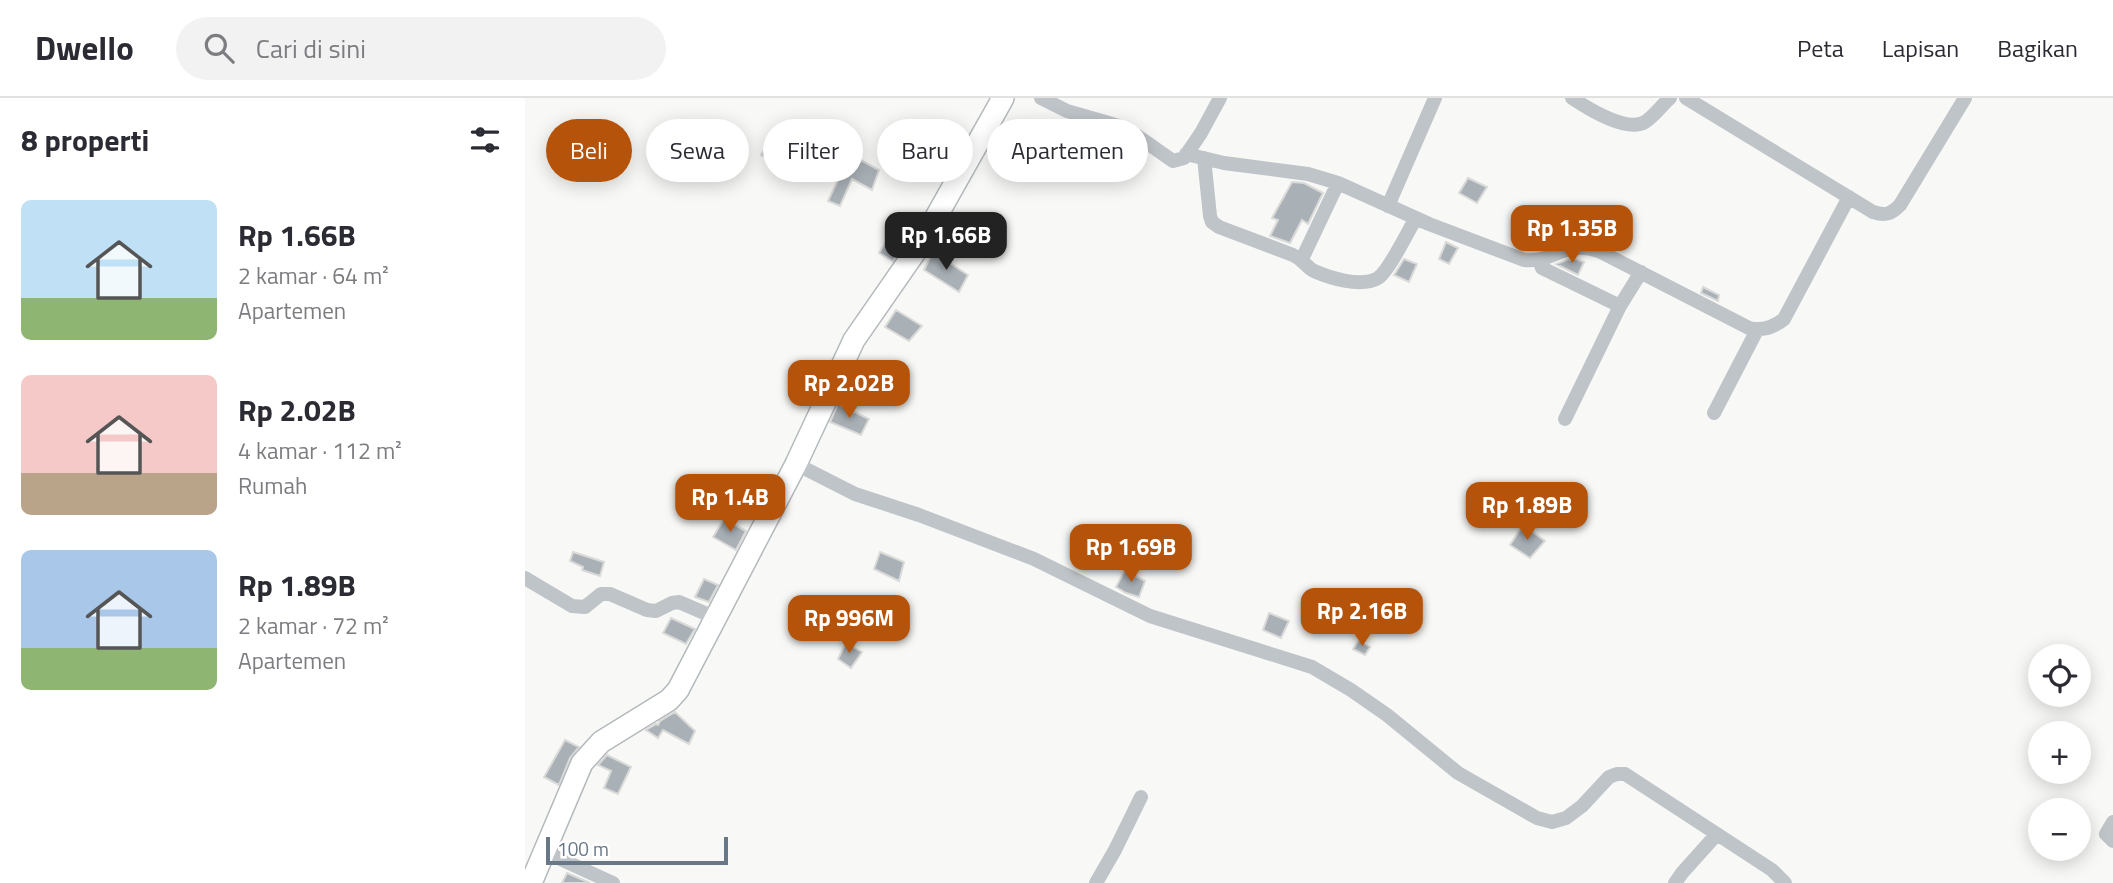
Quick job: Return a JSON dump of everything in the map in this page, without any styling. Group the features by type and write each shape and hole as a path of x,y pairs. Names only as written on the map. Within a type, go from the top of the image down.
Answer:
{"street":[{"path":"531,883 582,763 601,742 669,700 678,690 796,464 854,340 922,242 1003,98"},
{"path":"1041,98 1079,115 1126,128 1173,161 1184,158 1220,98"},
{"path":"1388,206 1435,98"},
{"path":"1572,98 1614,121 1637,125 1645,122 1669,98"},
{"path":"1686,98 1849,198 1873,212 1884,215 1901,205 1965,98"},
{"path":"1186,154 1308,174 1338,183 1416,218 1524,260 1539,260 1566,248 1587,247 1757,330 1773,327 1784,319 1849,198"},
{"path":"1204,158 1212,222 1302,259 1311,270 1343,281 1368,281 1378,278 1416,218"},
{"path":"1302,259 1338,183"},
{"path":"1539,260 1542,268 1619,306"},
{"path":"1566,419 1619,306 1641,272"},
{"path":"1714,413 1757,330"},
{"path":"796,464 855,494 919,515 1034,559 1150,616 1312,667 1352,690 1387,715 1458,773 1537,818 1552,822 1566,818 1582,806 1609,777 1620,773 1673,804 1772,870 1785,883"},
{"path":"525,578 572,606 586,607 601,594 610,594 647,610 656,611 679,602 716,618"},
{"path":"1095,883 1115,850 1140,797"},
{"path":"2113,822 2106,834 2113,841"},
{"path":"1675,883 1717,834"},
{"path":"545,852 613,883"}],"building":[{"path":"863,161 877,169 872,190 857,182 863,182"},
{"path":"1468,178 1487,187 1477,203 1459,193"},
{"path":"837,182 851,182 840,206 828,201"},
{"path":"1292,182 1304,183 1323,193 1308,224 1302,220 1290,243 1270,236 1278,220 1272,218"},
{"path":"893,231 908,240 893,261 879,253"},
{"path":"1446,242 1458,248 1449,264 1439,259"},
{"path":"933,252 968,275 959,292 924,270"},
{"path":"1573,258 1584,262 1578,275 1556,264 1572,260"},
{"path":"1404,259 1417,264 1409,282 1394,275"},
{"path":"1703,287 1719,295 1718,301 1701,293"},
{"path":"896,310 922,326 909,341 885,327"},
{"path":"838,404 869,419 861,435 830,422"},
{"path":"724,519 746,531 736,550 713,537"},
{"path":"1523,525 1545,541 1530,558 1510,545"},
{"path":"573,552 604,562 600,576 582,570 583,567 570,561"},
{"path":"880,552 904,562 899,581 874,569"},
{"path":"1125,570 1145,581 1139,597 1116,587"},
{"path":"704,579 718,585 709,602 695,597"},
{"path":"1269,613 1289,621 1281,638 1263,630"},
{"path":"671,618 695,629 686,644 663,633"},
{"path":"1359,640 1370,647 1365,655 1353,649"},
{"path":"846,643 862,652 851,668 838,659"},
{"path":"675,712 695,731 689,744 663,730 658,738 646,730"},
{"path":"565,740 579,747 570,758 559,785 544,777"},
{"path":"607,755 631,767 618,794 604,788 611,771 598,765"},
{"path":"567,873 590,883 562,883"}]}
